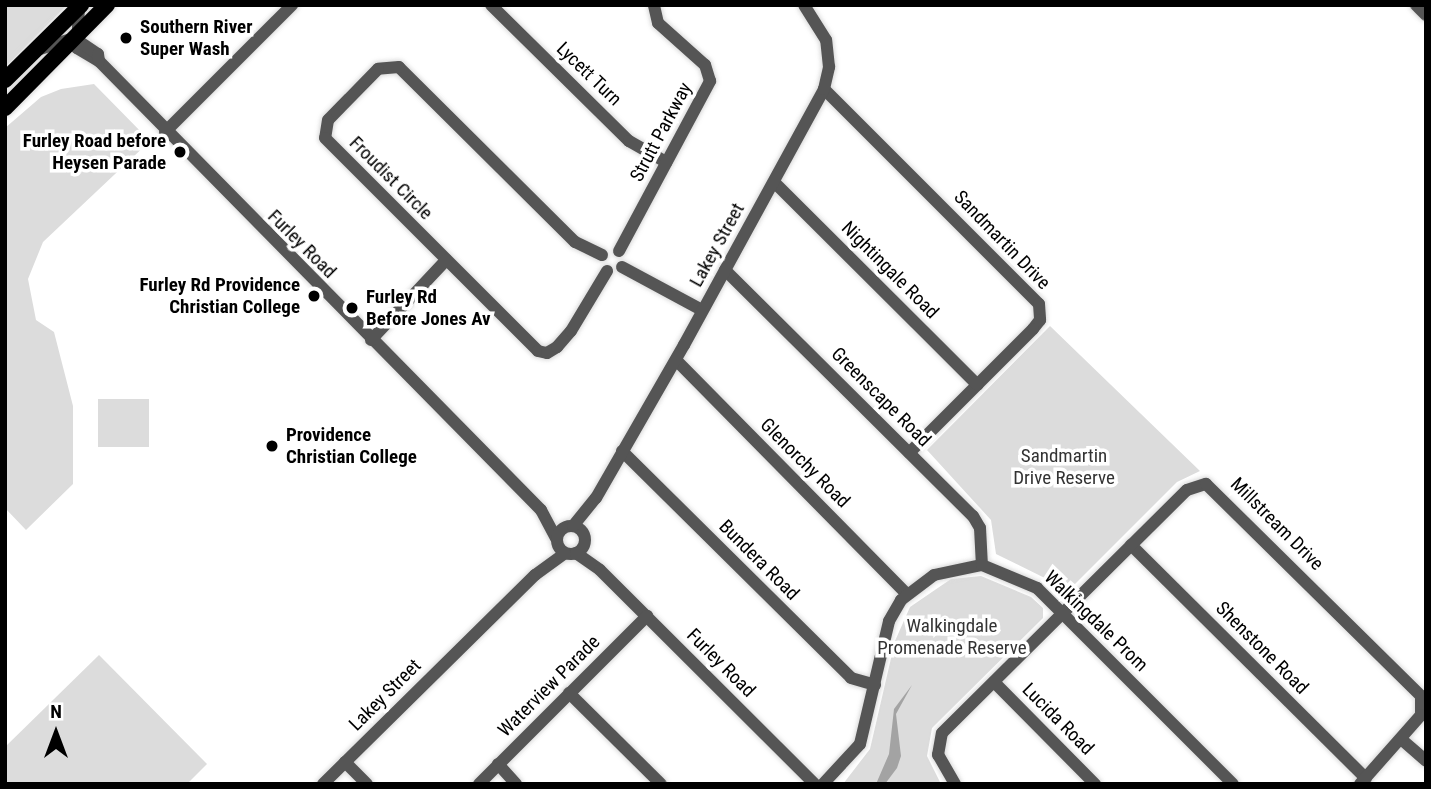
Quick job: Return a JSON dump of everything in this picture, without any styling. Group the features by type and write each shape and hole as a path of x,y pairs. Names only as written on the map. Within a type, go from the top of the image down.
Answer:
{"main road":[{"path":"5,108 107,5"},
{"path":"5,80 80,6"}],"street":[{"name":"Lycett Turn","path":"491,5 629,141 666,162"},
{"name":"Strutt Parkway","path":"619,251 706,90 710,72 665,32 654,5"},
{"name":"Lakey Street","path":"323,784 575,539 622,451 775,183 824,89 829,67 826,40 804,5"},
{"path":"1416,5 1426,15"},
{"path":"32,53 75,38 80,6"},
{"path":"165,132 286,7"},
{"name":"Furley Road","path":"75,38 77,48 99,61 165,132 368,337 541,510 575,539 600,570 815,784"},
{"name":"Froudist Circle","path":"602,255 575,242 391,64 378,69 328,120 325,138 532,347 547,353 571,331 607,271"},
{"name":"Sandmartin Drive","path":"824,89 1039,304 1040,320 909,453"},
{"name":"Nightingale Road","path":"775,183 978,385"},
{"path":"622,267 619,251 608,250 602,255 600,262 607,271 622,267 702,310"},
{"path":"368,337 394,315 446,260"},
{"name":"Greenscape Road","path":"724,270 973,516 980,528 982,565"},
{"name":"Glenorchy Road","path":"676,360 907,594"},
{"name":"Bundera Road","path":"622,451 851,678 875,685"},
{"name":"Millstream Drive","path":"955,784 938,755 942,733 1187,490 1200,484 1212,485 1421,696 1421,715 1363,781"},
{"name":"Furley Road","path":"541,510 556,540"},
{"path":"556,540 575,539"},
{"name":"Lakey Street","path":"535,575 556,540 575,539"},
{"name":"Shenstone Road","path":"1131,545 1363,781"},
{"name":"Walkingdale Prom","path":"823,784 860,744 890,621 907,594 947,569 982,565 1022,579 1063,613 1233,784"},
{"name":"Waterview Parade","path":"479,784 648,616"},
{"name":"Lucida Road","path":"993,682 1096,784"},
{"path":"569,693 660,784"},
{"path":"1401,739 1426,761"},
{"path":"345,762 367,784"},
{"path":"498,764 516,784"}],"green space":[{"path":"5,5 67,5 5,67"},
{"path":"94,84 150,141 43,242 28,279 36,320 54,332 73,406 73,484 26,530 5,508 5,128 41,97 61,89"},
{"name":"Sandmartin Drive Reserve","path":"1050,326 1200,471 1177,482 1069,590 996,554 991,520 927,450"},
{"path":"98,399 149,399 149,447 98,447"},
{"name":"Walkingdale Promenade Reserve","path":"981,576 1031,597 1043,608 1043,618 932,728 927,756 941,784 843,784 870,749 895,641 910,607 951,579"},
{"path":"99,655 207,764 187,784 5,784 5,747"}],"shaded area":[{"path":"912,685 896,714 901,756 897,768 885,784 876,784 889,754 894,709"}],"place":[{"name":"Southern River Super Wash","path":"126,38"},
{"name":"Furley Road before Heysen Parade","path":"180,152"},
{"name":"Furley Rd Providence Christian College","path":"314,296"},
{"name":"Furley Rd Before Jones Av","path":"352,308"},
{"name":"Providence Christian College","path":"272,446"}]}
